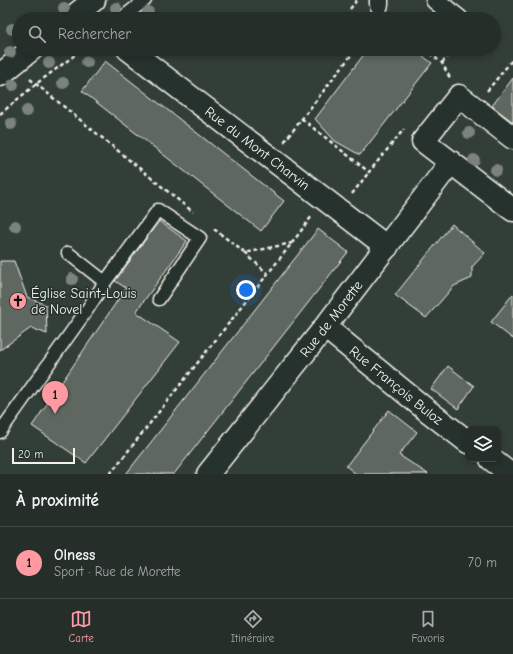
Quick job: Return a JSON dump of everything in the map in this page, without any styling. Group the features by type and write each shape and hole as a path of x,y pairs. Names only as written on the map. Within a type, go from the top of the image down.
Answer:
{"street":[{"path":"435,0 450,12"},
{"path":"7,69 23,56"},
{"name":"Rue du Mont Charvin","path":"137,56 386,247"},
{"path":"513,138 466,102 423,142 513,210"},
{"name":"Rue de Morette","path":"208,474 325,328 451,162"},
{"name":"Rue François Buloz","path":"325,328 465,440"},
{"path":"495,462 510,474"}],"lane":[{"path":"130,12 145,0"},
{"path":"0,432 88,310 105,282 158,210 200,238 159,299"},
{"path":"68,252 105,282"}],"path":[{"path":"350,9 357,0"},
{"path":"0,114 36,84 74,56"},
{"path":"271,159 351,56"},
{"path":"433,56 442,63 466,102 513,59"},
{"path":"442,63 448,56"},
{"path":"7,69 36,84 194,212"},
{"path":"302,119 369,172"},
{"path":"110,474 292,243 331,204 369,172 405,128 423,142"},
{"path":"211,226 268,274"},
{"path":"245,254 292,243"}],"building":[{"path":"363,56 423,56 432,63 360,155 335,141 315,119"},
{"path":"105,61 284,201 261,231 82,91"},
{"path":"513,78 513,122 492,106"},
{"path":"159,221 187,241 136,312 180,342 86,463 32,426 126,288 115,281"},
{"path":"452,224 485,253 472,267 472,278 454,286 426,318 395,295"},
{"path":"318,229 348,252 174,474 126,474"},
{"name":"Église Saint-Louis de Novel","path":"0,261 14,261 27,297 46,305 47,334 31,328 0,350"},
{"path":"513,294 513,339 491,322"},
{"path":"448,366 474,386 458,409 431,389"},
{"path":"389,410 417,432 399,455 428,474 356,474 346,466"}],"place":[{"name":"Église Saint-Louis de Novel","path":"18,301"},
{"name":"Olness","path":"55,414"}]}
